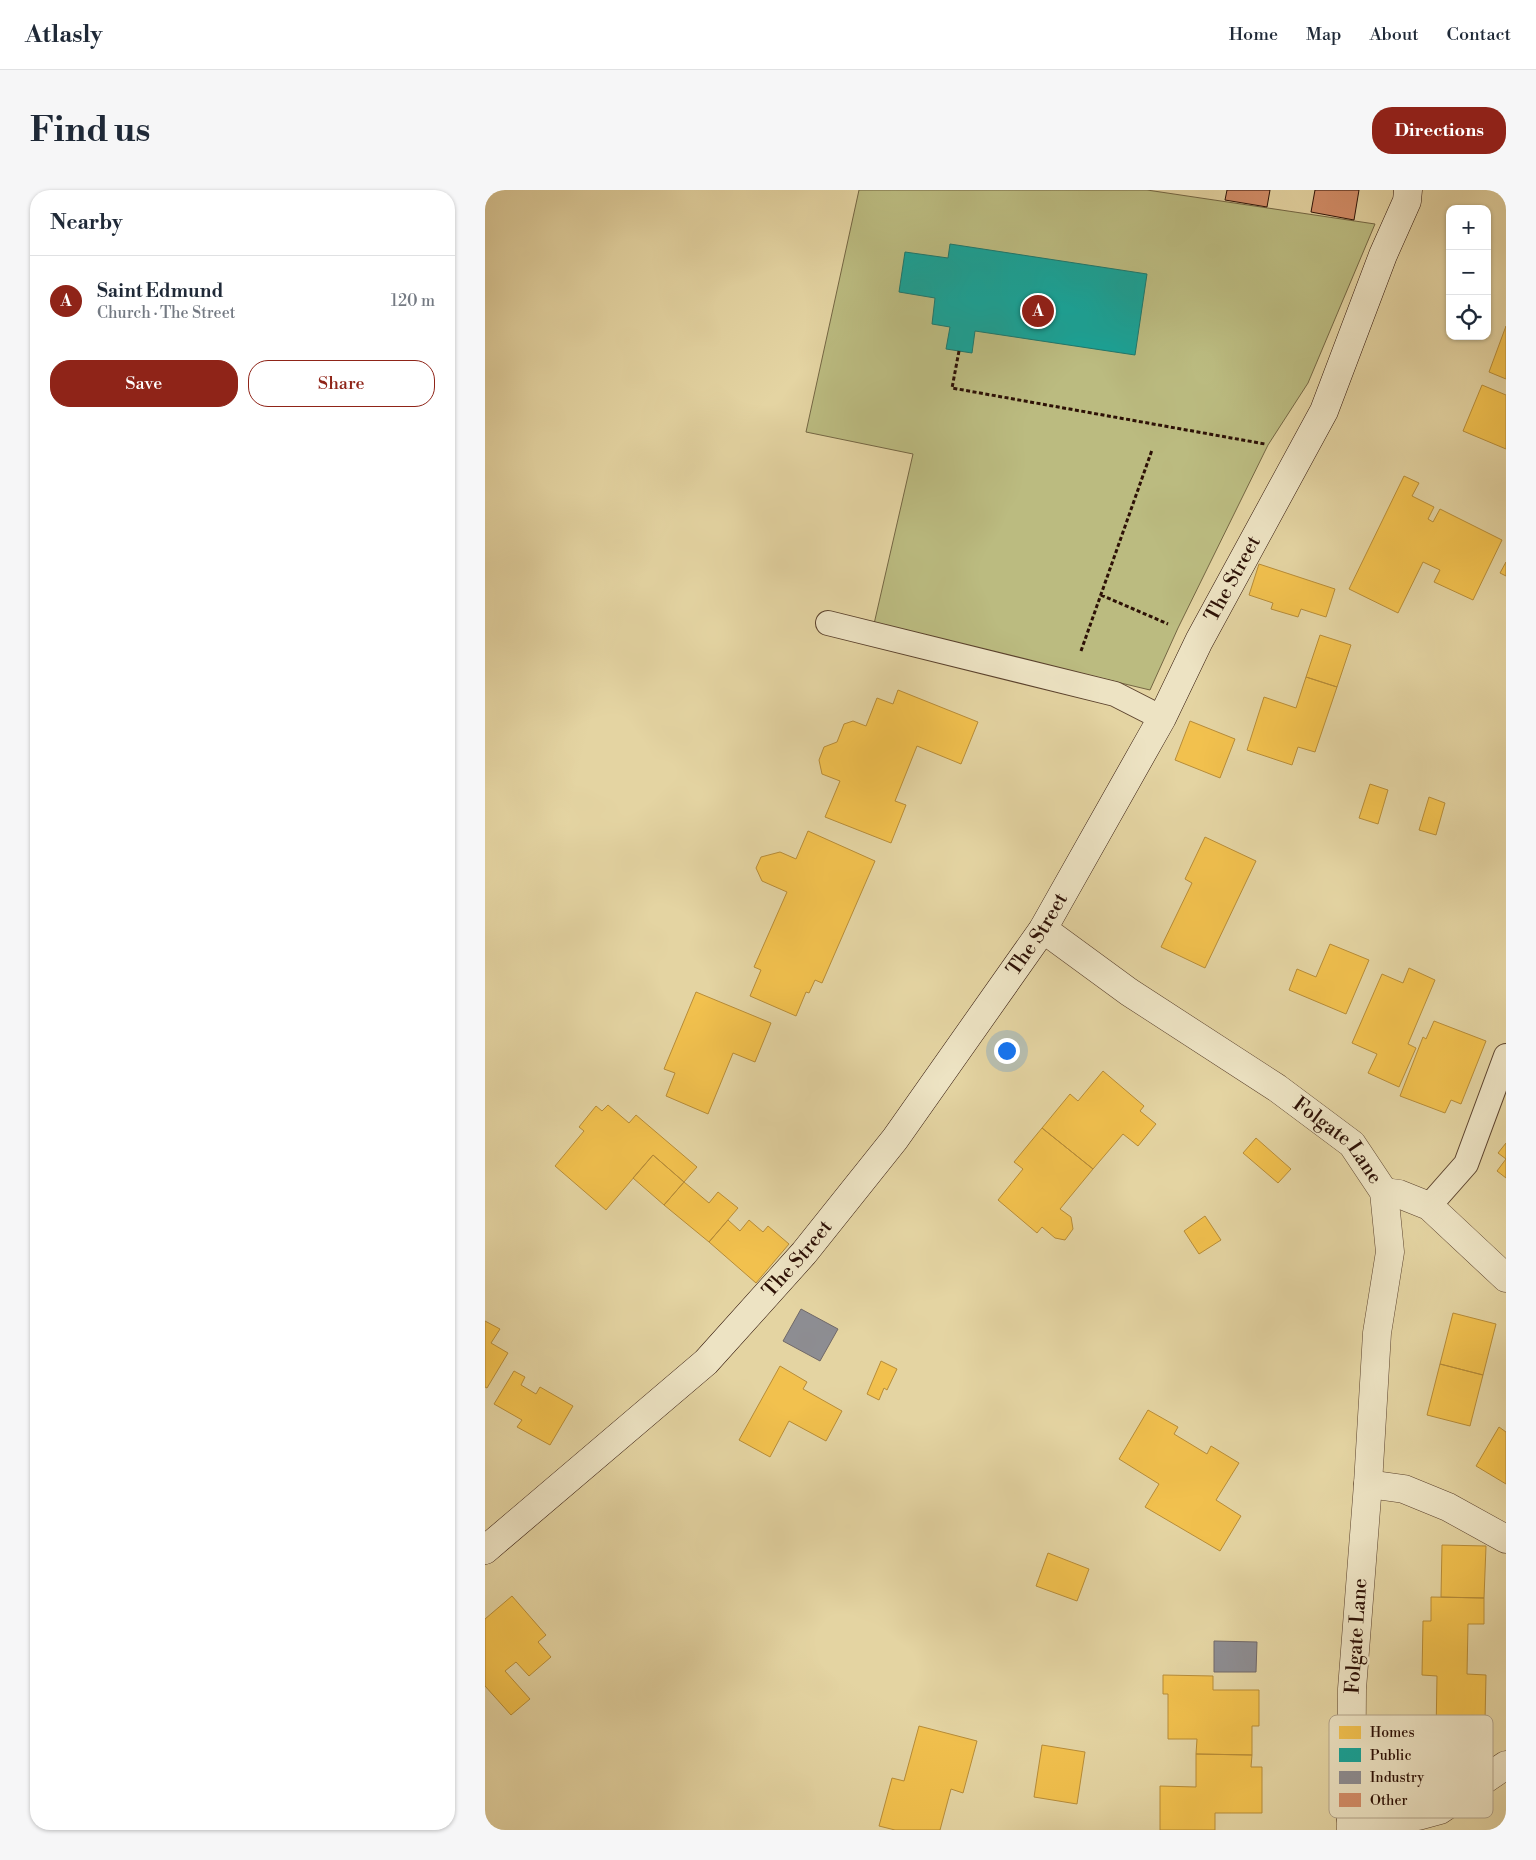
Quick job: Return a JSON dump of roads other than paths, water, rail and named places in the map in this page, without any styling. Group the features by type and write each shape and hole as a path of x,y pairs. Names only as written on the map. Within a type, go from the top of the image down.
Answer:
{"street":[{"name":"The Street","path":"485,1550 706,1362 803,1253 895,1140 1043,929 1162,718 1199,642 1324,411 1383,255 1407,200 1408,190"},
{"name":"Folgate Lane","path":"1043,929 1129,992 1277,1088 1352,1144 1384,1192 1390,1252 1377,1333 1369,1484 1352,1689 1352,1715"},
{"path":"1384,1192 1399,1194 1429,1206 1506,1278"},
{"path":"1369,1484 1404,1489 1448,1507 1506,1539"},
{"name":"Folgate Lane","path":"1493,1774 1506,1765"},
{"name":"Folgate Lane","path":"1351,1824 1401,1818"}],"lane":[{"path":"828,623 1115,694 1162,718"},
{"path":"1429,1206 1466,1164 1506,1056"}],"place":[{"name":"Saint Edmund","path":"1038,311"}]}
